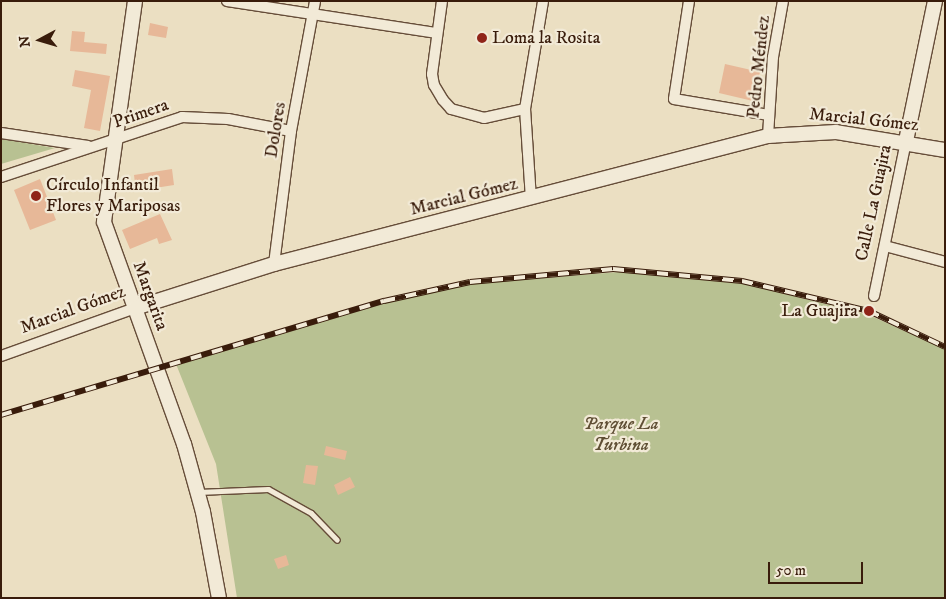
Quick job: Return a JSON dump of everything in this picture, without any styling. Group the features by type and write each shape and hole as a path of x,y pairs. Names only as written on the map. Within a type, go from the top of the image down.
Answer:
{"main road":[{"name":"Margarita","path":"135,1 104,222 198,492 219,598"},
{"name":"Calle La Guajira","path":"906,141 935,1"},
{"name":"Marcial Gómez","path":"135,308 274,264 531,199 768,136 836,132 906,141 945,150"}],"street":[{"path":"227,1 436,33"},
{"name":"Dolores","path":"274,264 292,131 314,1"},
{"path":"442,1 436,33 432,74 434,85 450,109 467,116 484,118 525,109"},
{"path":"531,199 525,109 543,1"},
{"path":"689,1 674,99 769,115"},
{"name":"Pedro Méndez","path":"768,136 773,58 783,1"},
{"name":"Primera","path":"1,133 92,147 182,117 228,119 292,131"},
{"name":"Calle La Guajira","path":"874,296 906,141"},
{"path":"1,177 92,147"},
{"path":"885,246 945,262"},
{"name":"Marcial Gómez","path":"1,356 135,308"}],"lane":[{"path":"198,492 268,489 311,513 336,540"}],"green space":[{"path":"1,139 55,148 1,164"},
{"name":"Parque La Turbina","path":"620,272 746,284 869,315 945,349 945,598 237,598 216,464 176,364 407,296 476,283"}],"building":[{"path":"150,23 168,27 166,38 148,35"},
{"path":"72,31 85,32 84,42 107,44 106,54 70,51"},
{"path":"725,64 760,72 753,101 719,93"},
{"path":"75,70 110,76 100,131 84,128 91,90 72,86"},
{"path":"172,169 174,185 136,191 134,175"},
{"path":"40,179 56,220 30,230 14,190"},
{"path":"160,214 172,240 159,244 157,238 130,249 122,230"},
{"path":"326,446 347,451 345,460 324,455"},
{"path":"306,465 318,466 315,485 303,483"},
{"path":"350,477 355,487 338,495 334,485"},
{"path":"286,555 289,565 278,569 274,559"}],"railway":[{"path":"1,415 384,301 470,282 613,269 742,281 869,311 945,347"}],"place":[{"name":"Loma la Rosita","path":"482,38"},
{"name":"Círculo Infantil Flores y Mariposas","path":"36,196"},
{"name":"La Guajira","path":"869,311"}]}
